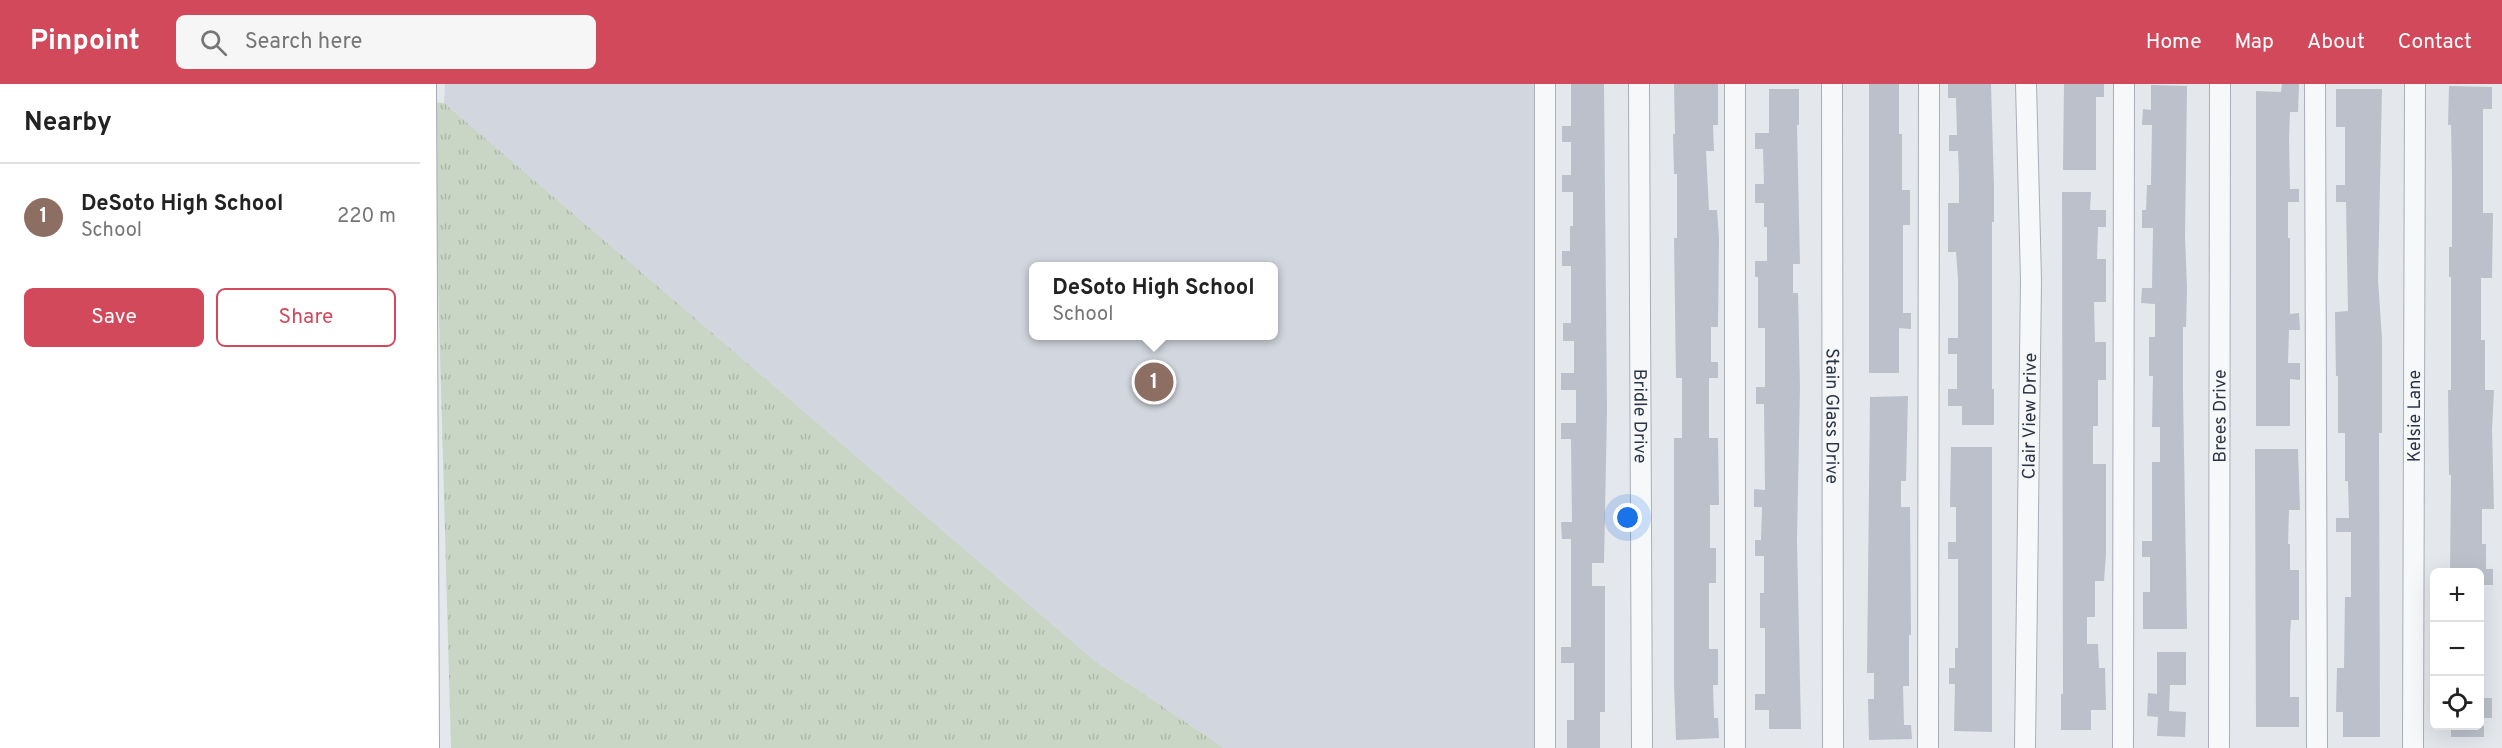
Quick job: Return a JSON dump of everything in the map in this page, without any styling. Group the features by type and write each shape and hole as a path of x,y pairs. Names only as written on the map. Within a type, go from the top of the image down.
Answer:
{"main road":[{"path":"423,84 422,532 426,748"}],"street":[{"path":"1545,84 1545,748"},
{"name":"Bridle Drive","path":"1639,84 1642,748"},
{"path":"1735,84 1735,748"},
{"name":"Stain Glass Drive","path":"1832,84 1833,748"},
{"path":"1928,748 1929,84"},
{"name":"Clair View Drive","path":"2025,748 2031,280 2026,84"},
{"path":"2123,748 2124,84"},
{"name":"Brees Drive","path":"2219,748 2220,84"},
{"path":"2315,84 2317,748"},
{"name":"Kelsie Lane","path":"2413,748 2415,84"}],"shaded area":[{"path":"445,84 1540,84 1539,748 1224,748 1095,661 444,103"}],"green space":[{"path":"433,102 444,103 1095,661 1224,748 451,748"}],"building":[{"path":"1571,84 1604,84 1607,409 1604,563 1592,563 1592,586 1605,586 1605,712 1600,712 1600,748 1567,748 1567,720 1574,720 1574,663 1561,663 1561,647 1571,647 1571,539 1562,539 1561,522 1572,522 1571,439 1561,439 1561,423 1576,423 1576,390 1561,390 1561,373 1574,373 1574,341 1563,341 1563,323 1571,323 1571,266 1562,266 1562,251 1570,251 1570,226 1573,226 1573,192 1562,192 1562,175 1571,175 1571,142 1562,142 1562,126 1571,126"},
{"path":"1674,84 1718,84 1718,125 1713,125 1714,151 1706,151 1709,210 1717,210 1719,238 1718,327 1711,327 1711,362 1718,362 1718,378 1709,378 1709,438 1718,438 1719,505 1710,505 1710,548 1716,548 1716,583 1709,583 1709,649 1718,649 1718,685 1713,685 1714,718 1718,718 1719,738 1676,740 1674,438 1682,438 1682,378 1676,378 1674,238 1677,238 1677,174 1674,174"},
{"path":"1869,84 1899,84 1902,190 1910,190 1910,225 1903,225 1903,313 1911,313 1911,329 1899,328 1899,373 1869,373"},
{"path":"1948,84 1991,84 1994,187 1992,389 1994,389 1994,425 1962,425 1962,406 1948,406 1948,389 1957,389 1957,354 1948,354 1948,338 1958,338 1958,278 1956,252 1948,252 1948,203 1959,203 1959,176 1958,151 1949,151 1949,135 1957,135 1956,98 1948,98"},
{"path":"2064,84 2104,84 2104,97 2096,97 2096,170 2063,170"},
{"path":"2282,84 2299,84 2298,112 2290,112 2289,140 2290,189 2299,189 2299,202 2288,202 2288,238 2290,238 2290,314 2299,313 2300,330 2289,330 2288,363 2300,363 2300,380 2290,379 2290,426 2256,426 2256,91 2281,92"},
{"path":"2151,85 2187,86 2185,236 2187,288 2186,327 2183,327 2183,392 2187,629 2143,629 2143,592 2150,592 2150,557 2142,557 2142,541 2152,541 2152,462 2160,462 2160,427 2152,427 2153,376 2149,376 2149,337 2155,337 2155,304 2141,303 2142,288 2152,288 2153,228 2142,228 2142,210 2146,210 2147,185 2151,185 2152,125 2142,125 2143,109 2151,110"},
{"path":"2449,86 2492,87 2492,109 2483,109 2483,213 2493,213 2492,278 2481,278 2481,340 2485,340 2485,390 2494,390 2492,430 2494,509 2482,509 2482,544 2486,544 2486,569 2493,569 2493,585 2484,585 2484,568 2450,568 2451,475 2449,475 2448,390 2451,390 2449,247 2452,247 2452,177 2451,125 2448,125"},
{"path":"1769,89 1799,89 1799,125 1797,125 1800,264 1793,264 1793,293 1798,293 1800,387 1797,540 1801,729 1769,729 1769,710 1755,710 1755,694 1765,694 1765,628 1760,628 1760,593 1764,593 1764,556 1755,556 1755,540 1761,540 1762,507 1754,507 1754,489 1765,490 1764,404 1756,404 1756,387 1765,387 1765,328 1758,328 1758,277 1755,277 1755,261 1767,261 1767,227 1764,227 1764,203 1755,203 1755,184 1764,184 1763,149 1755,149 1755,133 1769,133"},
{"path":"2336,89 2382,89 2378,280 2382,339 2382,433 2379,433 2380,737 2343,737 2343,712 2336,712 2337,668 2344,668 2345,597 2351,597 2351,532 2336,532 2336,518 2349,518 2348,481 2345,481 2345,433 2338,433 2338,376 2336,376 2335,312 2348,311 2346,202 2336,202 2336,185 2345,185 2345,127 2336,127"},
{"path":"2062,192 2091,192 2090,210 2106,210 2106,227 2098,227 2097,259 2106,259 2106,302 2094,302 2095,342 2106,342 2106,380 2098,380 2098,426 2093,426 2093,464 2106,464 2106,554 2104,581 2095,581 2095,617 2087,617 2087,644 2098,644 2099,668 2105,668 2106,710 2091,710 2091,730 2061,730 2061,694 2063,694"},
{"path":"1908,396 1906,481 1901,481 1901,507 1910,507 1911,635 1909,635 1909,686 1903,686 1904,725 1911,725 1912,739 1869,740 1868,699 1874,699 1874,673 1867,673 1870,397"},
{"path":"1951,447 1992,447 1992,732 1954,731 1955,684 1949,684 1949,668 1955,668 1955,648 1958,648 1958,559 1948,559 1948,542 1956,542 1956,507 1950,507"},
{"path":"2255,449 2298,449 2300,510 2289,510 2288,544 2290,544 2290,570 2299,570 2299,620 2291,620 2290,697 2299,697 2299,727 2256,727"},
{"path":"2157,652 2186,652 2186,685 2170,685 2169,711 2186,712 2185,737 2157,736 2158,717 2147,716 2148,693 2157,694"},
{"path":"2484,698 2492,698 2492,718 2484,718"},
{"path":"2451,730 2484,730 2484,737 2451,737"}],"place":[{"name":"DeSoto High School","path":"1154,382"}]}
